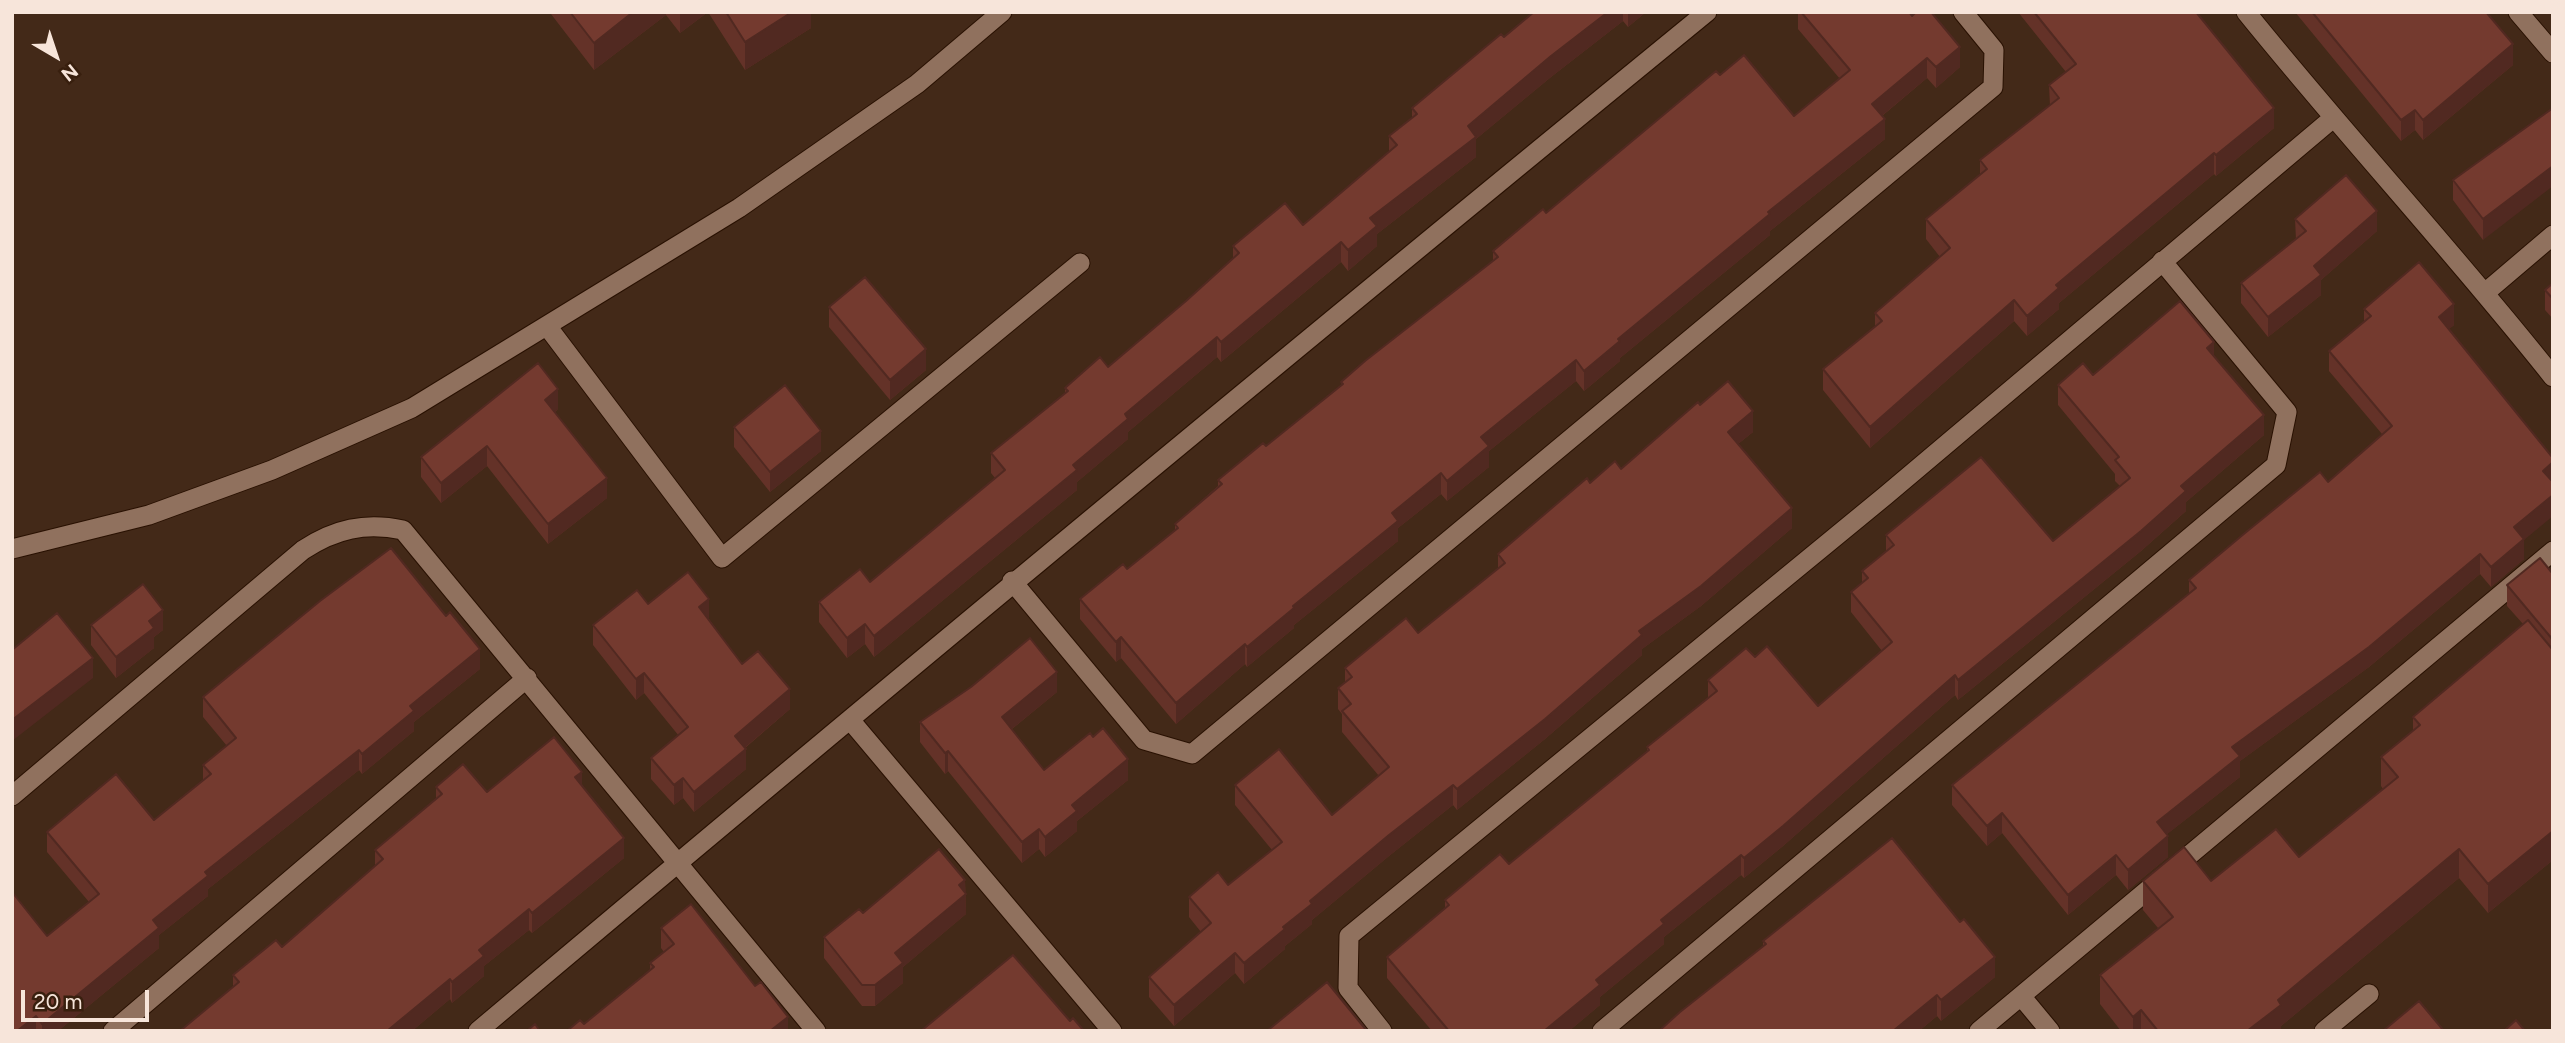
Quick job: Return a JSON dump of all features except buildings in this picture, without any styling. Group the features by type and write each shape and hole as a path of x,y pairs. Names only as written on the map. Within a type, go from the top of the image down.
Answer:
{"street":[{"path":"12,548 149,515 272,470 412,408 739,208 917,84 1002,12"},
{"path":"478,1031 678,862 851,721 1012,581 1706,12"},
{"path":"1012,581 1144,740 1192,754 1993,87 1994,50 1963,12"},
{"path":"2246,12 2332,120 2486,292 2553,377"},
{"path":"2518,12 2553,53"},
{"path":"1382,1031 1348,988 1349,936 1885,496 2332,120"},
{"path":"2486,292 2553,235"},
{"path":"1602,1031 2276,465 2287,412 2162,261"},
{"path":"547,326 722,558 1080,263"},
{"path":"12,796 303,550 339,530 381,526 403,530 816,1031"},
{"path":"1979,1031 2553,551"},
{"path":"113,1031 527,678"},
{"path":"851,721 1112,1031"},
{"path":"2325,1031 2370,994"},
{"path":"2021,996 2050,1031"}]}
